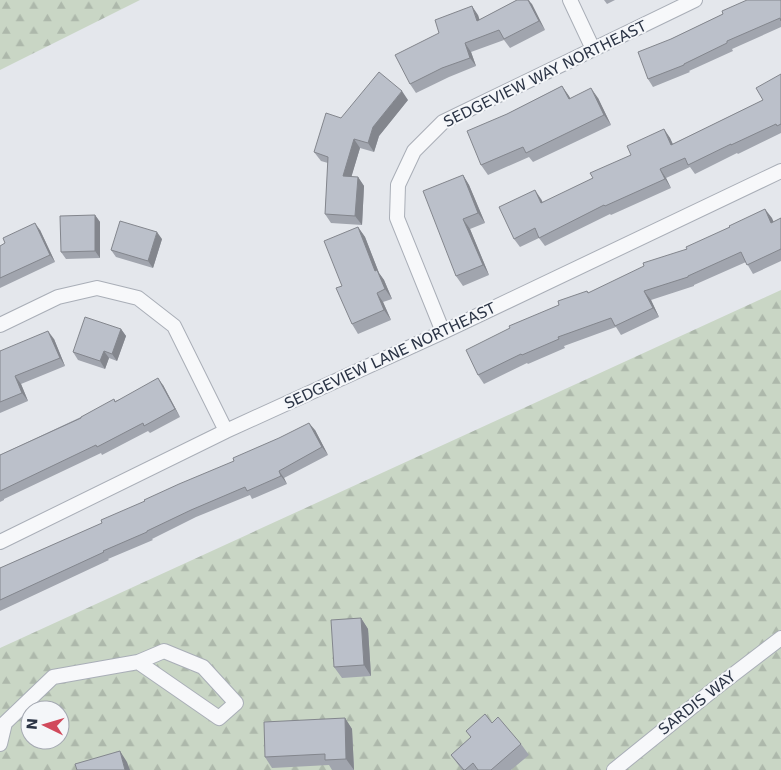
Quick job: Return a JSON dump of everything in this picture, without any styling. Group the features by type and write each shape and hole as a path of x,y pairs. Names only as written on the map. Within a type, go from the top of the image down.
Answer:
{"street":[{"path":"570,0 593,49"},
{"name":"SEDGEVIEW WAY NORTHEAST","path":"442,332 397,218 398,185 414,151 443,122 695,0"},
{"name":"SEDGEVIEW LANE NORTHEAST","path":"0,542 226,431 442,332 781,171"},
{"path":"0,325 58,297 98,288 138,298 174,326 226,431"},
{"name":"SARDIS WAY","path":"614,770 781,638"},
{"path":"0,744 5,723 53,676 138,662 164,651 203,667 236,703 218,718 138,662"}],"green space":[{"path":"0,0 140,0 0,70"},
{"path":"781,290 781,770 0,770 0,648"}],"building":[{"path":"517,0 528,0 539,21 504,39 499,30 465,43 470,58 442,68 410,84 395,55 439,33 435,20 472,6 477,21"},
{"path":"747,0 781,0 781,21 780,18 727,41 727,43 684,65 648,79 638,52 671,39 723,14 722,11"},
{"path":"379,72 402,91 373,127 368,143 354,139 343,176 358,177 355,216 325,214 328,157 314,152 326,113 341,118"},
{"path":"781,74 781,124 777,126 776,124 688,165 685,158 660,169 665,179 604,205 539,238 535,228 514,239 499,207 535,190 541,203 593,178 590,173 631,155 627,146 664,129 671,145 763,100 756,88"},
{"path":"562,86 569,99 591,88 604,115 526,153 523,147 481,165 467,131 507,114"},
{"path":"463,175 478,213 463,219 483,265 456,276 423,191"},
{"path":"765,209 771,223 781,218 781,249 747,265 741,252 688,277 644,291 653,308 615,326 611,318 558,337 559,339 521,354 478,375 466,350 510,328 509,326 559,305 558,301 587,291 588,293 644,266 643,263 687,249 686,247"},
{"path":"95,215 95,251 61,252 60,216"},
{"path":"120,221 157,232 148,261 111,250"},
{"path":"35,223 50,255 0,278 0,246 5,243 3,238"},
{"path":"358,227 375,271 377,270 385,289 377,293 384,310 352,324 336,288 342,286 324,241"},
{"path":"85,317 121,329 112,354 104,351 100,361 73,352"},
{"path":"48,331 60,358 15,376 22,393 0,402 0,351"},
{"path":"158,378 175,409 144,426 143,423 97,447 96,445 0,491 0,455 81,418 114,399 115,402"},
{"path":"309,423 322,447 279,471 281,476 247,491 245,487 191,510 0,600 0,568 102,523 101,520 234,461 233,458"},
{"path":"361,618 364,665 334,667 331,620"},
{"path":"485,714 492,723 498,717 521,744 491,770 478,770 473,763 464,770 451,755 471,737 466,731"},
{"path":"345,718 346,759 325,760 325,754 265,757 264,722"},
{"path":"120,751 125,770 77,770 75,764"}]}
